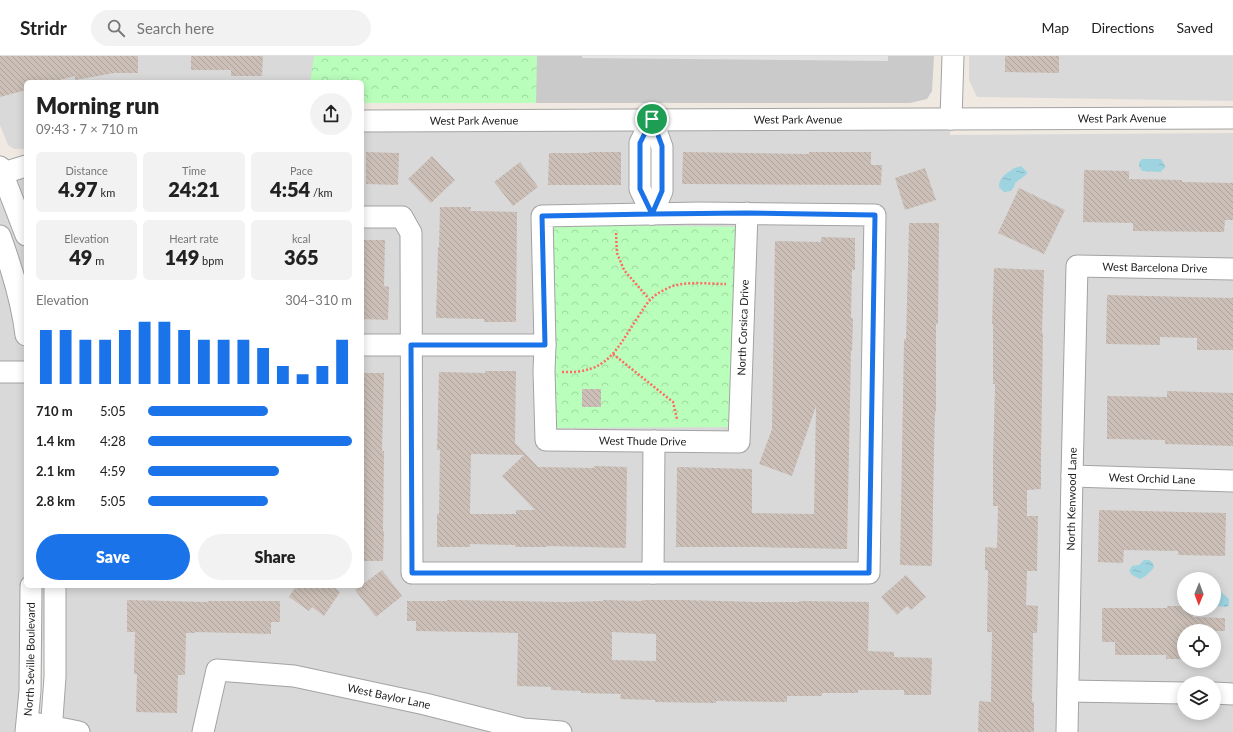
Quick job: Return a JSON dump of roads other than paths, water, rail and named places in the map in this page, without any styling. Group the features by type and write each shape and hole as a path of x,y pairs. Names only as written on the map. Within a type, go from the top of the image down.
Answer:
{"street":[{"path":"951,119 953,56"},
{"name":"West Park Avenue","path":"364,121 1233,118"},
{"path":"652,119 662,146 662,191 652,214"},
{"path":"24,166 1,172 24,231"},
{"path":"364,217 402,217 411,233 411,345 412,573 869,573 875,215 747,213 542,216 545,345 411,345 364,345"},
{"name":"North Corsica Drive","path":"739,442 747,213"},
{"path":"0,236 14,276 24,322"},
{"name":"West Barcelona Drive","path":"1077,266 1233,268"},
{"name":"North Kenwood Lane","path":"1067,732 1077,266"},
{"name":"West Thude Drive","path":"545,345 544,371 546,440 739,442"},
{"path":"0,372 24,372"},
{"path":"653,573 654,441"},
{"name":"West Orchid Lane","path":"1072,476 1233,480"},
{"name":"North Seville Boulevard","path":"26,727 30,691 31,588"},
{"path":"51,729 55,677 55,588"},
{"name":"West Baylor Lane","path":"203,732 217,670 294,676 424,704 523,729 561,732"},
{"path":"1068,691 1177,693"},
{"path":"1221,693 1233,694"},
{"path":"26,727 79,732"}],"water":[{"path":"1142,159 1161,159 1165,168 1161,172 1142,171 1139,162"},
{"path":"1021,166 1027,174 1015,183 1011,191 1004,192 999,187 1001,179 1012,169"},
{"path":"1144,560 1151,561 1154,567 1148,574 1140,579 1132,575 1129,571 1132,566 1139,565"},
{"path":"1221,592 1229,599 1229,605 1227,607 1221,606"}]}
